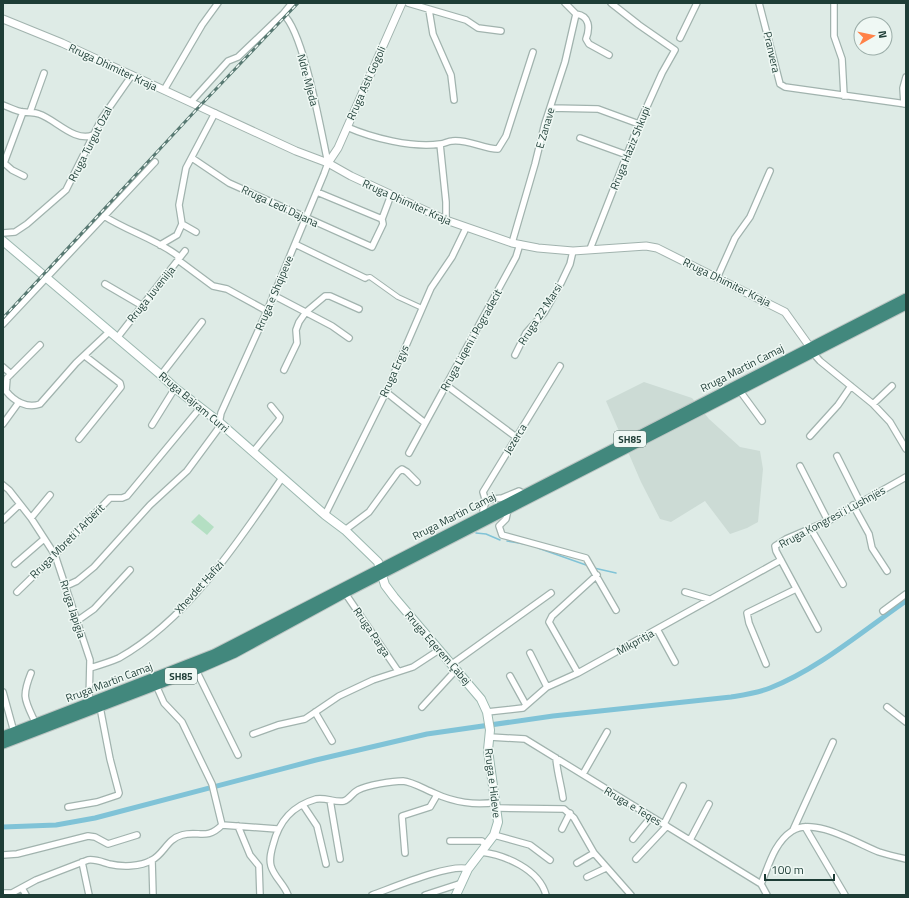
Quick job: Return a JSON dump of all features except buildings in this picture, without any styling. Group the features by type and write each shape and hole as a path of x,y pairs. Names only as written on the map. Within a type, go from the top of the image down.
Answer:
{"highway":[{"name":"Rruga Martin Camaj","path":"3,736 214,654 508,510 740,391 906,298"},
{"name":"Rruga Martin Camaj","path":"3,744 196,670 249,646 484,514 811,350 906,305"}],"main road":[{"name":"Rruga Bajram Curri","path":"3,241 175,388 219,422 325,515 345,530 377,560 381,572"},
{"name":"Rruga Eqerem Çabej","path":"381,572 385,585 394,597 476,692 488,715 490,734"},
{"name":"Rruga e Hideve","path":"456,895 468,869 494,835 498,822 497,805 488,750 490,734"}],"street":[{"path":"164,90 202,25 218,3"},
{"path":"191,102 228,61 238,57 283,14 292,3"},
{"name":"Rruga Asti Gogoli","path":"328,163 347,127 402,3"},
{"path":"408,3 466,20 478,28 501,31"},
{"path":"565,3 576,14 581,15 589,24 590,29 586,39 589,44 609,55"},
{"name":"Rruga Haziz Shkupi","path":"590,249 639,124 662,73 675,50 611,3"},
{"path":"680,38 697,3"},
{"name":"Pranvera","path":"759,3 780,84 785,87 905,104 904,88 906,77"},
{"path":"834,3 834,36 842,59 844,96"},
{"path":"429,10 433,34 451,76 454,100"},
{"name":"Ndre Mjeda","path":"283,14 290,22 305,61 328,163"},
{"name":"E Zanave","path":"512,243 535,164 545,123 565,62 576,14"},
{"name":"Rruga Dhimiter Kraja","path":"3,19 132,75 296,151 328,163 391,195 466,228 512,243 573,251 646,246 656,248 785,312 820,361 873,404 890,422 906,449"},
{"path":"347,127 378,139 417,144 440,144 452,141 494,149 501,146 533,52"},
{"path":"30,112 44,73"},
{"name":"Rruga Turgut Ozal","path":"3,233 15,232 27,224 66,190 93,135 112,102 132,75"},
{"path":"3,105 23,112 41,114 72,132 85,137 93,135"},
{"path":"550,108 598,109 639,124"},
{"path":"23,112 4,163 12,170 24,176"},
{"path":"160,245 177,235 182,224 180,198 183,190 186,168 215,113"},
{"path":"580,138 627,155"},
{"path":"440,144 446,202 446,220"},
{"name":"Rruga Ledi Dajana","path":"192,158 230,183 306,219 372,247 383,224 382,219"},
{"path":"3,324 155,162"},
{"name":"Rruga e Shqipeve","path":"66,586 77,581 94,567 150,505 187,471 218,429 219,422 268,311 273,295 306,219 328,163"},
{"path":"717,278 734,238 750,217 770,170"},
{"path":"317,192 382,219 391,195"},
{"path":"104,216 178,256 178,260 213,286 227,289 268,311"},
{"path":"182,224 196,232"},
{"name":"Rruga Ergys","path":"325,515 386,392 431,288 452,257 466,228"},
{"path":"295,244 365,278 370,277 398,297 422,308"},
{"name":"Rruga Liqeni i Pogradecit","path":"409,453 516,257 520,244"},
{"name":"Rruga Juvenilja","path":"117,338 141,305 185,251"},
{"name":"Rruga 22 Marsi","path":"515,355 526,333 544,313 561,283 570,264 573,251"},
{"path":"105,284 141,305"},
{"path":"273,295 306,312 349,338"},
{"path":"284,370 297,343 296,330 306,312 325,296 330,296 359,309"},
{"path":"161,375 202,322"},
{"path":"40,345 11,374 6,382 5,393 19,402 32,406 40,404 62,378 109,332"},
{"path":"79,439 121,387 120,383 85,356"},
{"name":"Jezerca","path":"484,514 483,510 485,500 483,492 560,366"},
{"path":"3,367 11,374"},
{"path":"446,385 516,437"},
{"path":"810,436 838,405 851,386"},
{"path":"873,404 892,386"},
{"path":"152,425 175,388"},
{"path":"740,391 762,421"},
{"path":"386,392 425,423"},
{"path":"3,424 19,402"},
{"path":"253,452 279,420 278,414 271,406"},
{"name":"Rruga Mbreti I Arbërit","path":"17,592 110,498 122,498 127,496 200,408"},
{"path":"837,456 860,502"},
{"path":"800,466 828,521"},
{"path":"345,530 369,512 398,472 402,469 417,482"},
{"name":"Rruga Kongresi i Lushnjës","path":"818,629 775,546 786,539 828,521 853,505 906,477"},
{"name":"Xhevdet Hafizi","path":"90,668 124,654 142,643 175,614 209,578 250,525 282,478"},
{"name":"Rruga Japigia","path":"3,485 10,490 31,518 55,555 77,621 90,668 89,703"},
{"path":"485,500 502,498 519,491 524,494"},
{"path":"31,518 50,495"},
{"path":"3,520 20,504"},
{"path":"853,505 869,534 872,548 887,571"},
{"path":"508,510 506,519 499,526 502,535 583,557 597,575 616,610"},
{"path":"811,529 843,584"},
{"path":"15,564 44,539"},
{"name":"Mikpritja","path":"488,715 520,709 526,706 547,687 578,673 709,599 782,560"},
{"path":"77,621 94,609 130,570"},
{"path":"578,673 549,622 552,616 597,575"},
{"path":"766,664 749,623 747,613 796,589"},
{"path":"684,592 709,599"},
{"name":"Rruga Parga","path":"345,593 398,671"},
{"path":"422,707 454,667 552,593"},
{"path":"883,611 906,594"},
{"path":"657,629 675,662"},
{"path":"253,734 278,725 305,719 339,696 373,680 413,667 439,650"},
{"path":"530,652 547,687"},
{"path":"196,670 238,755"},
{"path":"31,673 25,689 25,699 36,724"},
{"path":"510,676 526,706"},
{"path":"156,685 164,703 182,722 212,784 222,825"},
{"path":"3,692 14,732"},
{"path":"68,807 97,802 118,795 119,792 110,759 100,707"},
{"path":"887,707 906,722"},
{"path":"315,712 332,741"},
{"path":"583,774 607,732"},
{"name":"Rruga e Teqes","path":"490,734 525,739 761,884 765,893"},
{"path":"761,884 774,852 793,830 833,742"},
{"path":"556,758 563,798"},
{"path":"288,895 270,864 270,856 277,829 284,819 303,805 322,798 341,801 348,799 357,790 366,787 402,781 436,795 474,804 541,810 558,808 564,809 570,813 594,853 631,895"},
{"path":"636,859 666,825 683,786"},
{"path":"404,853 402,816 430,807 436,795"},
{"path":"330,800 340,858"},
{"path":"690,840 709,804"},
{"path":"303,805 317,826 326,864"},
{"path":"562,829 570,813"},
{"path":"633,839 651,816"},
{"path":"3,893 12,893 36,880 82,862 94,859 108,864 130,866 152,860 175,837 188,834 206,835 222,825 277,829"},
{"path":"238,826 250,855 259,866 260,895"},
{"path":"793,830 805,827 817,827 880,852 906,859"},
{"path":"805,827 846,895"},
{"path":"3,855 22,853 88,836 95,837 108,844 137,835"},
{"path":"494,835 530,845 550,860"},
{"path":"450,841 482,841 483,849 491,854 514,862 542,882 546,895"},
{"path":"577,864 594,853"},
{"path":"152,860 153,895"},
{"path":"82,862 89,895"},
{"path":"372,895 440,872 459,867 468,869"},
{"path":"587,877 606,868"},
{"path":"426,895 462,883"},
{"path":"22,888 26,895"}],"shaded area":[{"path":"644,382 692,398 709,419 740,447 760,451 763,469 758,522 730,534 705,501 671,522 660,519 641,482 606,401"}],"green space":[{"path":"199,514 214,527 207,535 191,522"}],"waterway":[{"path":"476,533 486,534 500,540"},
{"path":"507,541 525,544"},
{"path":"538,548 586,565"},
{"path":"594,568 616,573"},
{"path":"3,827 56,825 95,818 316,760 427,734 553,716 731,697 755,693 770,688 805,671 840,649 906,601"}],"railway":[{"path":"3,318 196,110 298,3"}]}
